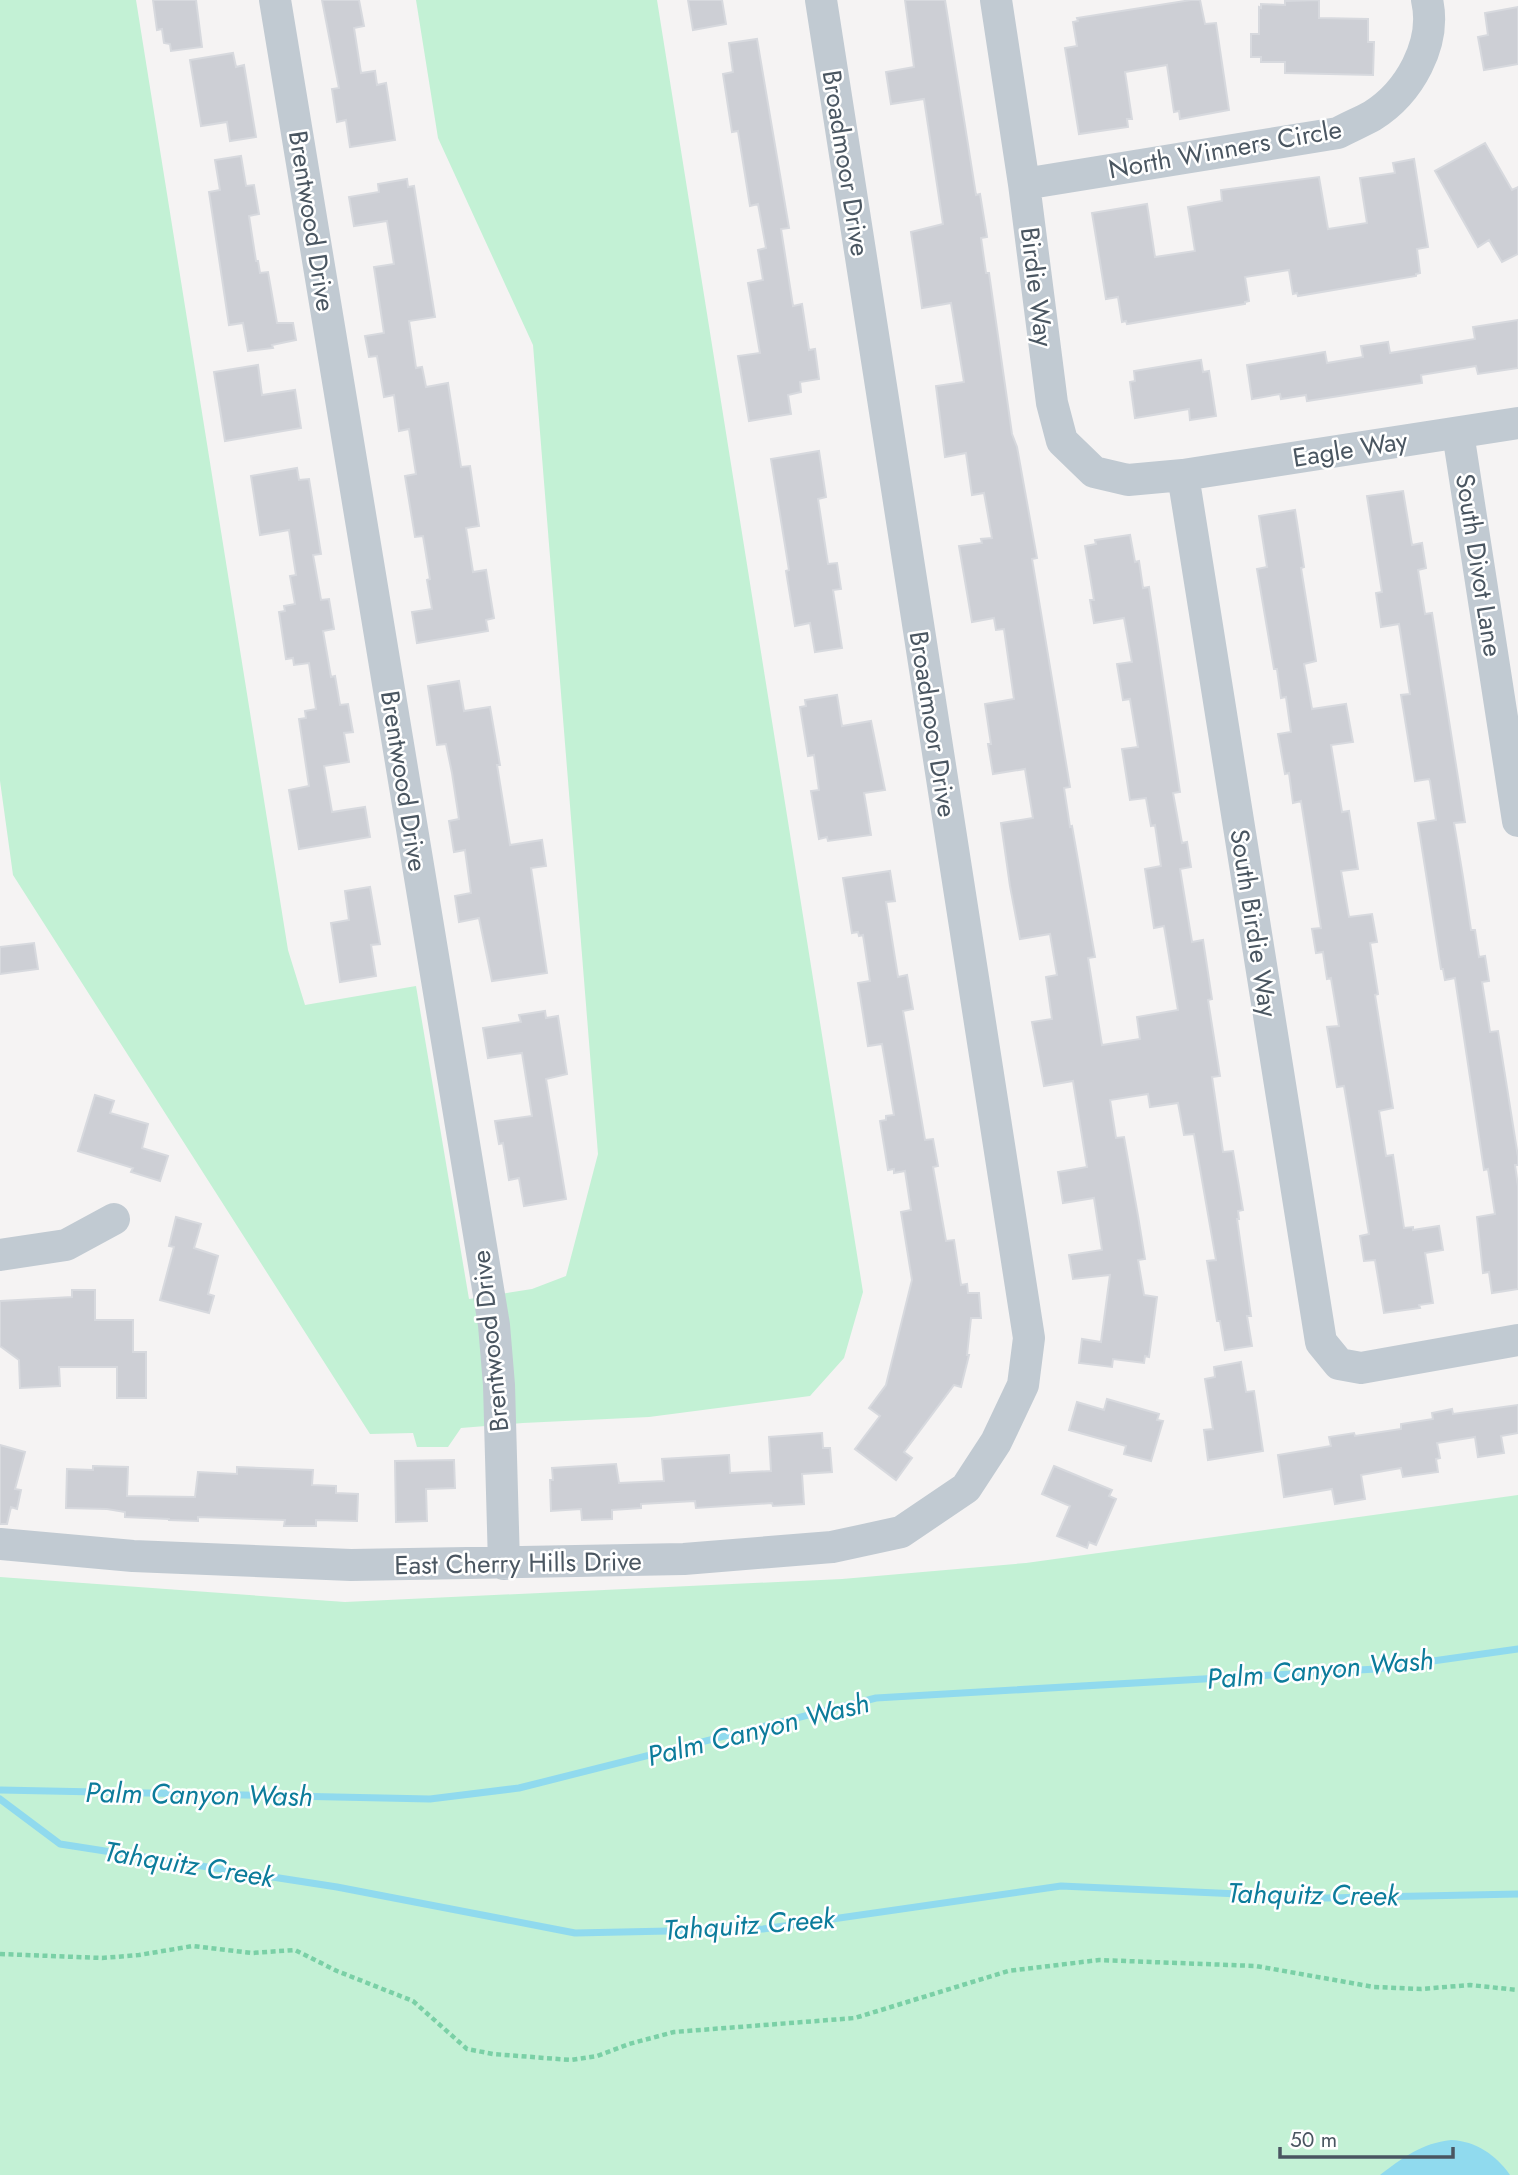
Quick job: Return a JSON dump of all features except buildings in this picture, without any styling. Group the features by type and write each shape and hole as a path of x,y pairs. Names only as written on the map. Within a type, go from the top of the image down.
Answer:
{"street":[{"name":"Brentwood Drive","path":"275,0 494,1325 499,1385 504,1564"},
{"name":"Broadmoor Drive","path":"821,0 1029,1338 1023,1385 996,1442"},
{"name":"Birdie Way","path":"996,0 1024,184 1052,403 1062,441 1094,472 1128,480 1183,475"},
{"name":"North Winners Circle","path":"1024,184 1338,133 1373,115 1402,90 1425,49 1430,13 1427,0"},
{"name":"Eagle Way","path":"1183,475 1518,423"},
{"name":"South Divot Lane","path":"1458,433 1518,821"},
{"name":"South Birdie Way","path":"1183,475 1321,1342 1339,1364 1361,1368 1518,1340"},
{"path":"0,1255 66,1245 114,1219"},
{"name":"East Cherry Hills Drive","path":"0,1544 133,1556 351,1566 711,1557 832,1547 901,1532 966,1488 996,1442"}],"path":[{"path":"0,1954 102,1958 193,1946 252,1953 296,1950 337,1971 413,2001 467,2049 493,2054 571,2060 597,2056 674,2032 855,2018 1008,1970 1099,1960 1256,1966 1374,1987 1421,1989 1470,1985 1518,1990"}],"green space":[{"path":"0,0 136,0 288,950 305,1005 416,986 469,1299 532,1289 566,1276 598,1154 533,345 438,138 416,0 657,0 863,1292 844,1358 810,1396 649,1417 461,1428 448,1447 417,1447 413,1433 370,1434 13,875 0,781"},
{"path":"1518,1495 1518,2175 0,2175 0,1577 345,1602 842,1579 1026,1563"}],"water":[{"path":"1451,2140 1469,2143 1485,2150 1510,2175 1380,2175 1404,2157 1422,2148"}],"waterway":[{"name":"Palm Canyon Wash","path":"0,1790 430,1799 519,1788 876,1698 1376,1669 1518,1649"},
{"name":"Tahquitz Creek","path":"0,1799 60,1844 337,1887 575,1933 763,1929 1061,1886 1325,1898 1518,1894"}]}
